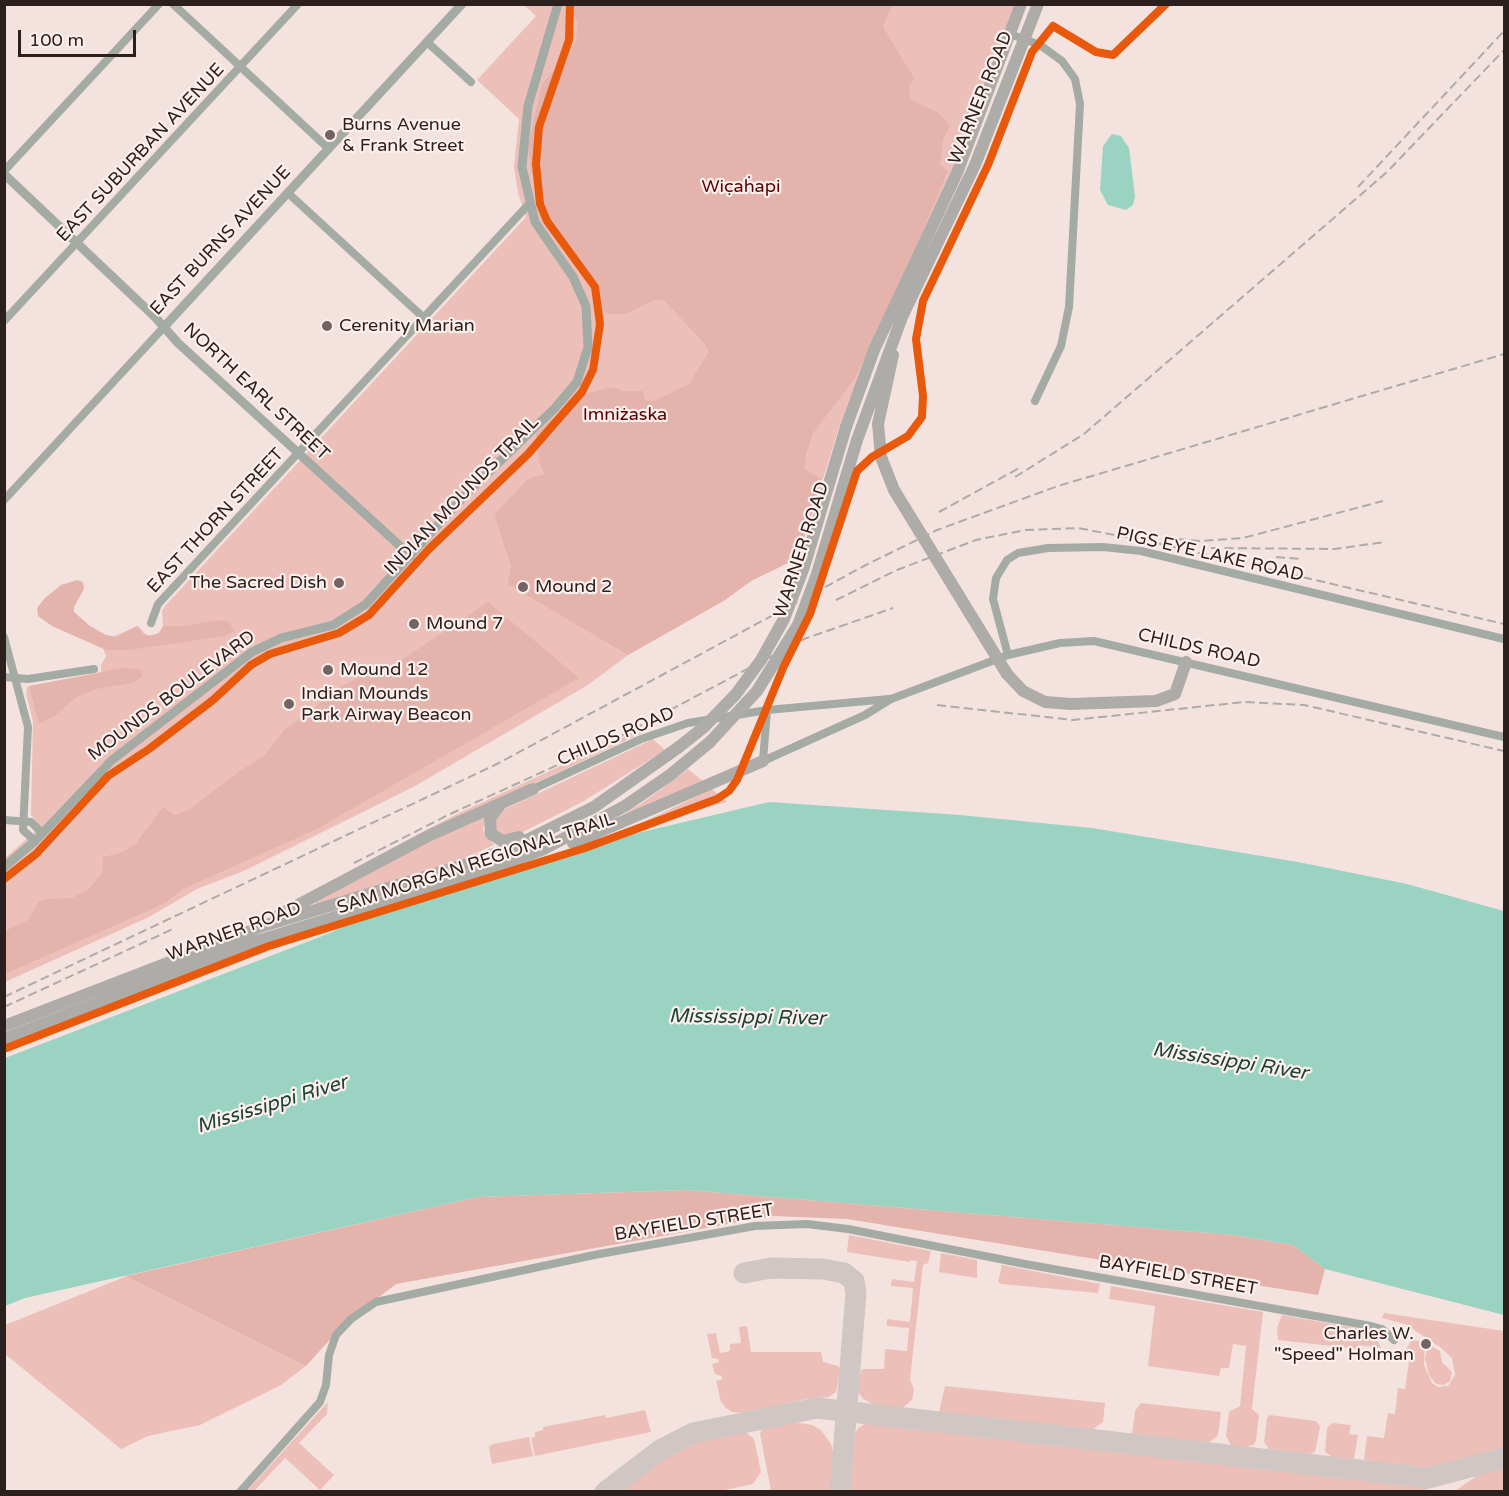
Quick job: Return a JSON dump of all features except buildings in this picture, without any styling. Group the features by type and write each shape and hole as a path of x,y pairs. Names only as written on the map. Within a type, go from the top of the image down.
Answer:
{"highway":[{"name":"WARNER ROAD","path":"4,1026 228,938 481,859 531,839 579,815 626,787 704,727 736,694 761,660 784,620 804,567 846,427 877,341 957,173 1022,4"},
{"name":"WARNER ROAD","path":"4,1039 251,943 491,869 559,842 609,816 663,781 710,742 757,692 798,625 818,574 856,440 902,317 975,165 1038,4"},
{"path":"902,317 878,424 881,457 894,490 1007,674 1023,691 1046,702 1071,704 1156,701 1175,694 1186,662"},
{"path":"491,869 588,837 763,761"},
{"path":"533,789 494,810 489,826 495,837 509,841 579,815"},
{"path":"228,938 311,899 428,836 533,789"}],"street":[{"path":"4,173 159,4"},
{"path":"174,4 329,148"},
{"name":"EAST SUBURBAN AVENUE","path":"4,321 298,4"},
{"name":"EAST BURNS AVENUE","path":"4,500 462,4"},
{"name":"MOUNDS BOULEVARD","path":"4,867 35,841 112,759 252,652 276,639 321,629 348,618 374,596 467,493 555,408 577,382 584,364 589,331 586,306 573,277 541,232 529,204 522,167 524,128 534,78 558,4"},
{"path":"1010,34 1051,51 1069,69 1075,79 1080,104 1069,307 1061,346 1035,401"},
{"path":"427,42 471,82"},
{"name":"NORTH EARL STREET","path":"4,173 164,327 411,556"},
{"path":"288,193 424,318"},
{"name":"EAST THORN STREET","path":"151,623 158,604 529,204"},
{"name":"PIGS EYE LAKE ROAD","path":"1008,655 993,599 996,578 1007,560 1018,553 1048,548 1103,547 1141,551 1504,639"},
{"path":"4,637 29,730 23,830 35,841"},
{"name":"CHILDS ROAD","path":"763,761 864,715 891,699 1008,655 1060,643 1094,641 1504,737"},
{"path":"4,677 16,679 94,669"},
{"name":"CHILDS ROAD","path":"533,789 659,732 711,717 891,699"},
{"path":"763,761 767,710"},
{"path":"4,820 24,824 31,822 42,833"},
{"name":"BAYFIELD STREET","path":"240,1491 320,1402 326,1385 329,1355 336,1335 351,1319 376,1302 582,1258 755,1226 807,1224 848,1229 1036,1266 1371,1326 1382,1329 1394,1340"}],"green space":[{"name":"Wic̣aḣapi","path":"524,5 1017,5 953,171 877,330 839,428 798,558 751,581 725,600 628,655 588,685 415,786 246,870 197,889 149,917 5,982 4,859 40,827 31,815 33,722 26,693 27,687 101,673 101,665 106,656 103,648 112,637 138,626 147,636 159,633 163,626 162,611 165,606 526,217 518,193 514,167 519,119 477,80 536,16"},
{"name":"Wic̣aḣapi","path":"567,5 892,5 883,27 914,78 909,88 911,100 939,113 950,126 943,139 940,165 948,171 920,237 855,378 813,433 806,454 805,469 822,480 798,558 751,581 725,600 628,655 508,584 511,566 495,514 528,479 544,474 539,461 536,434 577,396 612,387 623,391 643,391 645,400 655,401 689,384 709,352 703,342 664,300 654,300 626,314 608,314 601,310 589,273 548,219 531,171 528,146 542,84 567,56 576,40 578,24"},
{"path":"77,580 83,582 84,589 74,607 74,612 90,626 106,635 117,637 137,626 143,634 152,636 159,633 163,626 184,626 218,620 229,622 234,631 225,636 129,650 106,650 52,626 38,616 37,608 45,598 61,585"},
{"path":"488,602 579,678 317,829 183,889 163,904 5,974 5,931 28,920 39,902 45,899 72,898 88,890 102,873 103,857 120,853 134,846 163,807 175,815 189,810 238,772 263,757 285,729 313,710 329,693 374,669 394,665"},
{"path":"123,668 139,669 142,671 142,677 133,683 96,689 77,697 54,716 39,724 29,686"},
{"path":"640,729 644,732 361,865 453,816"},
{"path":"653,739 665,750 584,801 513,837 508,837 496,830 494,822 501,811"},
{"path":"688,769 704,782 620,817 645,801"},
{"path":"712,789 727,802 668,817 667,814 635,826"},
{"path":"486,814 483,830 494,845 459,861 316,904 314,901 404,852"},
{"path":"686,1190 1234,1235 1293,1245 1325,1269 1318,1295 847,1219 773,1216 396,1284 345,1323 306,1366 126,1276 478,1197"},
{"path":"849,1235 931,1251 928,1263 923,1265 910,1379 914,1390 912,1400 902,1408 873,1404 863,1399 858,1392 857,1382 862,1369 884,1369 885,1349 907,1351 909,1328 887,1326 887,1319 910,1322 913,1288 891,1286 892,1279 914,1282 917,1261 911,1260 910,1262 847,1252"},
{"path":"941,1253 977,1260 977,1278 939,1272"},
{"path":"1002,1265 1100,1284 1098,1293 1001,1284 998,1282"},
{"path":"132,1274 306,1366 281,1385 200,1425 148,1436 121,1449 5,1354 5,1325"},
{"path":"1111,1286 1263,1312 1252,1409 1259,1415 1256,1441 1253,1445 1246,1447 1231,1445 1226,1436 1229,1412 1240,1406 1246,1346 1233,1344 1229,1368 1221,1368 1219,1376 1148,1366 1155,1306 1109,1299"},
{"path":"1384,1313 1504,1331 1504,1448 1427,1468 1364,1460 1367,1436 1384,1438 1388,1413 1395,1414 1398,1388 1405,1389 1410,1355 1404,1352 1412,1340 1421,1341 1425,1346 1424,1365 1432,1383 1438,1387 1448,1386 1455,1375 1452,1358 1440,1347 1405,1324 1382,1318"},
{"path":"1282,1315 1373,1331 1381,1348 1359,1345 1359,1349 1278,1340 1277,1328"},
{"path":"747,1326 751,1352 821,1352 823,1362 838,1366 840,1370 836,1392 829,1397 806,1399 746,1413 732,1412 726,1408 721,1402 716,1381 723,1379 715,1374 712,1364 719,1362 718,1359 712,1358 707,1334 716,1333 720,1353 730,1351 730,1344 741,1343 739,1327"},
{"path":"1428,1344 1440,1351 1442,1362 1452,1372 1450,1381 1444,1385 1436,1384 1429,1375 1425,1358"},
{"path":"945,1386 1105,1403 1103,1422 1092,1430 939,1412"},
{"path":"328,1402 327,1414 299,1443 334,1475 320,1490 285,1458 254,1491 247,1491"},
{"path":"1141,1403 1221,1412 1218,1435 1209,1443 1132,1434 1135,1411"},
{"path":"645,1410 651,1432 535,1456 531,1438 535,1437 535,1432 543,1430 543,1427"},
{"path":"1270,1415 1316,1421 1320,1427 1315,1452 1309,1454 1269,1449 1264,1442 1267,1418"},
{"path":"793,1422 812,1425 821,1430 831,1444 833,1452 830,1491 771,1491 760,1434 763,1428"},
{"path":"868,1422 1428,1486 1428,1489 1421,1492 849,1491 854,1436 858,1428"},
{"path":"1332,1423 1351,1425 1349,1434 1358,1435 1354,1459 1333,1457 1325,1452 1327,1428"},
{"path":"746,1432 754,1439 761,1472 753,1484 720,1491 621,1491 660,1461 682,1448 704,1440"},
{"path":"529,1437 533,1456 492,1464 489,1447 493,1444"},
{"path":"1504,1467 1504,1491 1455,1491 1478,1475"}],"water":[{"path":"1112,134 1121,136 1129,148 1135,196 1133,205 1126,210 1108,205 1100,190 1103,146"},
{"name":"Mississippi River","path":"769,802 960,815 1092,828 1298,862 1407,884 1504,911 1504,1315 1325,1269 1293,1245 1234,1235 686,1190 478,1197 25,1298 5,1306 5,1058 330,933 348,924 569,856 621,837"}],"taxiway":[{"path":"744,1273 771,1268 823,1269 844,1273 854,1281 856,1293 840,1492"},
{"path":"605,1492 660,1450 693,1433 817,1408 1428,1478 1504,1458"}],"railway":[{"path":"1358,187 1504,31"},
{"path":"1015,477 1084,434 1387,172 1504,50"},
{"path":"4,997 497,764 864,566 937,530 1058,486 1504,354"},
{"path":"939,512 1021,467"},
{"path":"1164,538 1200,541 1243,538 1383,501"},
{"path":"836,600 897,570 976,540 1025,530 1078,528 1152,542 1504,624"},
{"path":"1211,548 1335,549 1385,542"},
{"path":"1276,557 1303,559"},
{"path":"354,863 448,815 619,737 804,639 893,608"},
{"path":"937,705 1073,720 1244,702 1304,705 1504,751"},
{"path":"4,1007 175,928"}],"cycle path":[{"name":"INDIAN MOUNDS TRAIL","path":"4,879 36,854 108,776 149,749 213,700 251,665 270,654 339,633 369,615 429,549 528,454 582,392 593,370 600,324 595,287 547,221 540,204 536,164 539,127 569,40 570,4"},
{"path":"1053,26 1096,52 1113,55 1166,4"},
{"name":"SAM MORGAN REGIONAL TRAIL","path":"4,1049 269,946 585,848 717,799 729,791 737,780 783,668 810,614 857,471 872,457 908,436 922,417 923,396 916,339 923,301 988,165 1032,52 1053,26"}],"place":[{"name":"Burns Avenue & Frank Street","path":"330,135"},
{"name":"Cerenity Marian","path":"327,326"},
{"name":"The Sacred Dish","path":"339,583"},
{"name":"Mound 2","path":"523,587"},
{"name":"Mound 7","path":"414,624"},
{"name":"Mound 12","path":"328,670"},
{"name":"Indian Mounds Park Airway Beacon","path":"289,704"},
{"name":"Charles W. \"Speed\" Holman","path":"1426,1344"}],"park label":[{"name":"Imniżaska","path":"625,415"}]}
